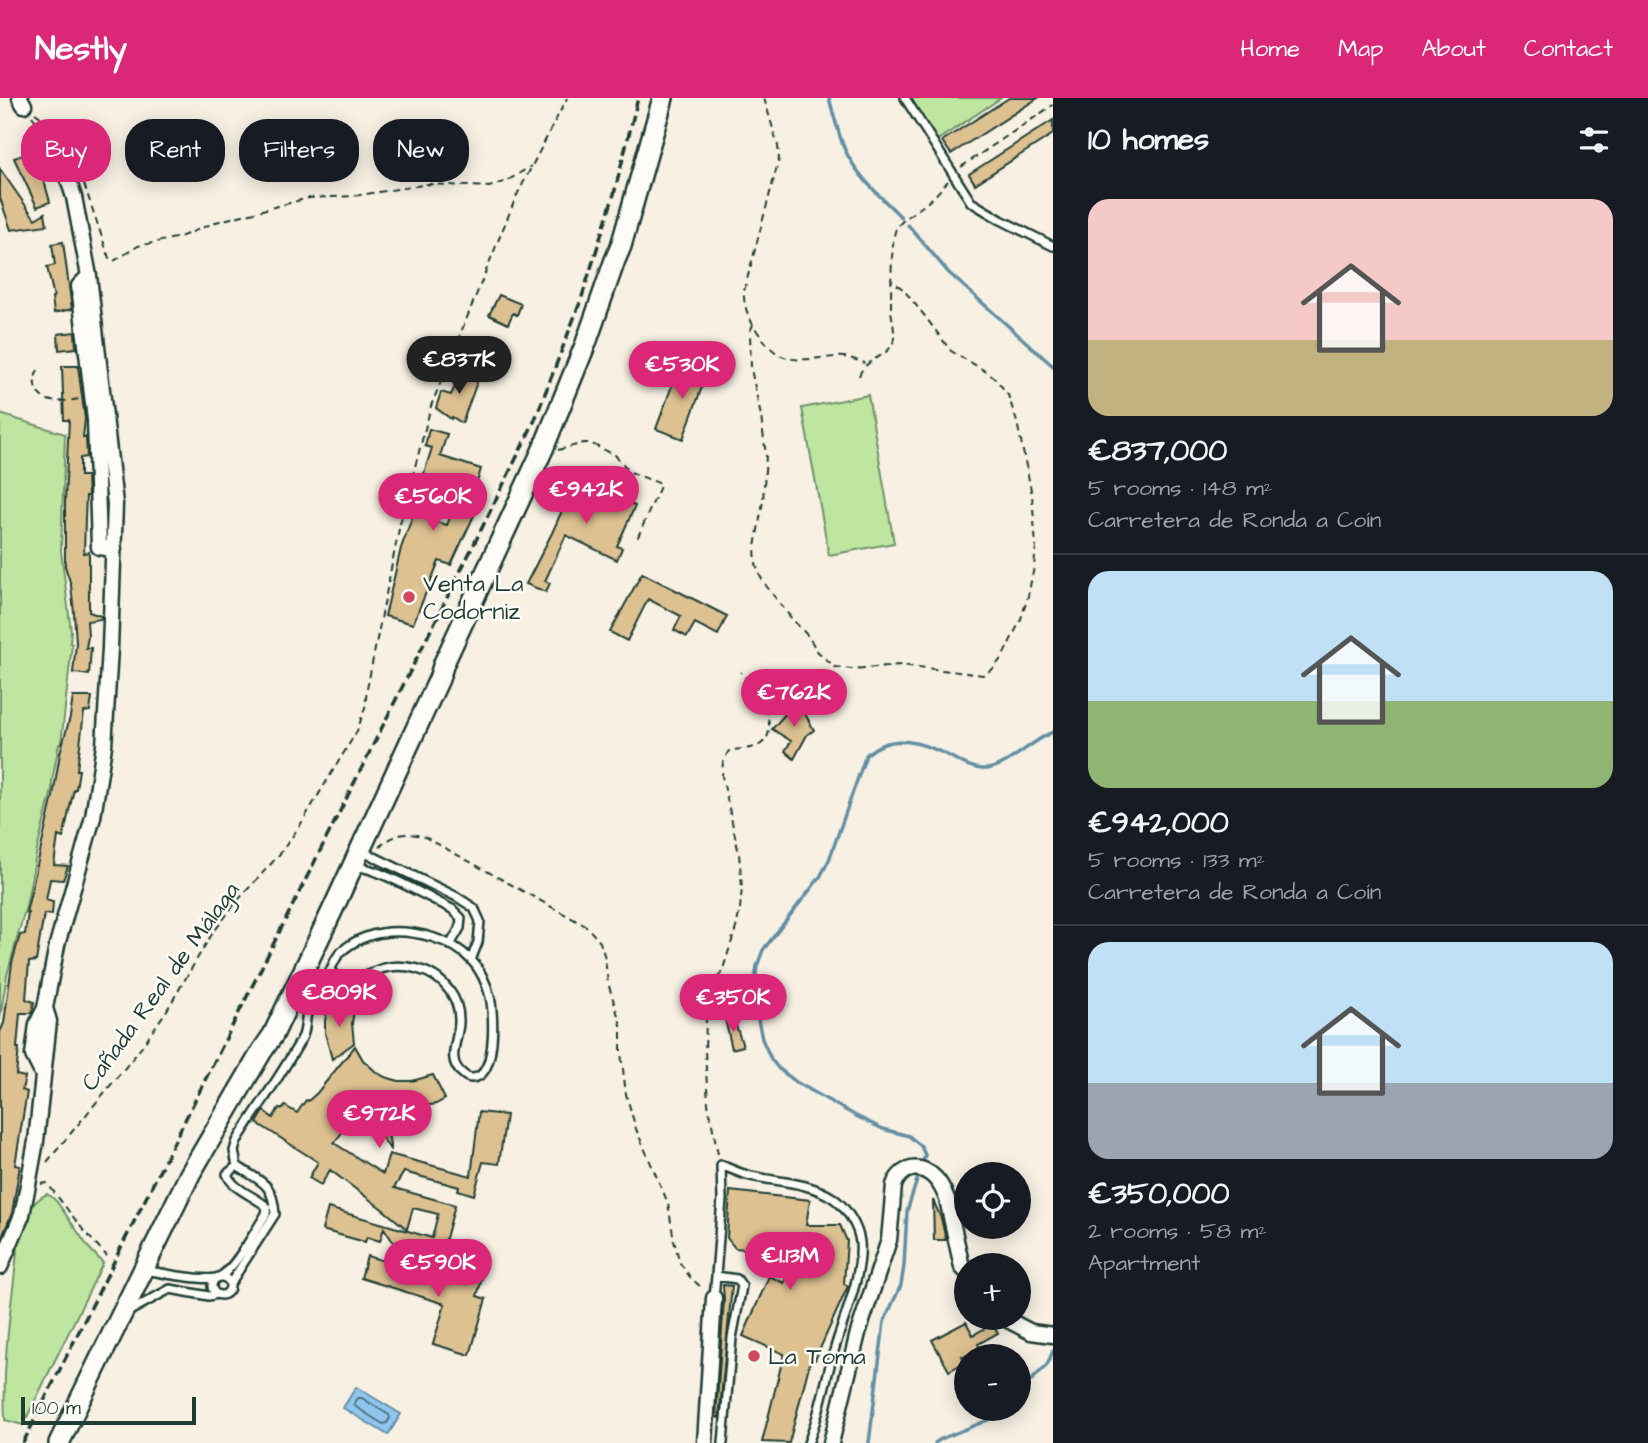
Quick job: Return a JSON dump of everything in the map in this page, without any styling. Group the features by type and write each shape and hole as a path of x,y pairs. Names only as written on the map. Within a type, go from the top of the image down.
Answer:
{"main road":[{"path":"615,260 655,98"},
{"path":"59,1443 190,1174 273,1035 362,858 444,663 541,456 582,353 621,246 663,98"},
{"path":"262,1051 299,959 366,811 434,677 444,663"},
{"path":"362,858 356,848 366,825 366,811"},
{"path":"326,900 340,884 351,859 362,858"}],"street":[{"path":"0,1267 22,1215 28,1185 36,1141 49,1021 45,1008 57,945 93,817 104,746 108,685 115,504 89,276 69,182"},
{"path":"89,276 79,286 95,420 99,547 114,549"},
{"path":"831,1443 858,1333 889,1240 894,1185 905,1170 911,1168 929,1172 937,1180 947,1199 959,1253"},
{"path":"705,1443 711,1296"},
{"path":"1027,1330 1053,1335"}],"lane":[{"path":"905,98 971,202 1053,246"},
{"path":"362,858 375,871 452,909 461,918 460,928 450,945"},
{"path":"362,858 457,897 474,908 480,921 478,942 471,960"},
{"path":"122,1316 170,1289 209,1296 229,1292 230,1284 275,1213 270,1188 237,1166 234,1151 237,1141 304,1035 307,1012 314,995 339,954 354,942 373,934 414,934 450,945 471,960 490,994 493,1010 494,1027 487,1066 479,1076 472,1078 457,1070 453,1052 460,1024 459,1013 449,989 434,976 404,966 388,967 348,981 330,972"},
{"path":"711,1296 716,1276 722,1199 721,1165 748,1176 811,1187 830,1196 849,1214 860,1241 855,1284 807,1443"},
{"path":"217,1294 213,1285 233,1266 266,1214 267,1207 261,1201 230,1182 227,1174 237,1166"},
{"path":"143,1270 200,1278 226,1278 230,1284"},
{"path":"716,1276 737,1279 742,1286 732,1338 723,1443"}],"path":[{"name":"Cañada Real de Málaga","path":"45,1164 138,1052 167,1010 209,937 293,836 357,730 365,708 400,524 431,406 516,197 567,98"},
{"path":"764,98 778,146 779,159 744,291 745,306 753,325 772,350 786,358 796,360 843,357 866,363"},
{"path":"22,102 38,119"},
{"path":"859,376 866,363 891,346 894,340 891,309 895,230 932,199 964,164 1053,105"},
{"path":"83,182 109,258 114,261 138,246 180,237 216,222 309,198 354,196 428,184 489,187 508,181 532,166"},
{"path":"753,325 750,331 751,369 766,456 763,501 755,548 756,564 767,587 818,652 835,667 852,669 901,666 983,675 994,668 1003,656 1021,619 1034,567 1032,495 1017,422 1008,395 996,379 951,351 903,289 892,281"},
{"path":"38,370 34,385 41,396 51,401 92,399"},
{"path":"541,456 590,443 615,455 630,472 660,484 637,539"},
{"path":"721,1165 708,1104 706,1019 708,1002 714,984 722,972 736,928 741,887 739,854 722,776 723,761 729,751 762,743 770,732 769,720 760,701 741,672"},
{"path":"362,858 398,835 411,833 425,838 586,926 600,942 608,983 621,1025 626,1094 636,1129 668,1203 680,1263 690,1277 711,1296"},
{"path":"28,1185 47,1184 107,1256"}],"green space":[{"path":"908,98 1001,98 936,141"},
{"path":"868,395 894,543 829,555 802,408"},
{"path":"0,414 65,434 61,551 72,644 61,744 26,906 7,975 0,1019"},
{"path":"47,1194 57,1202 89,1248 103,1263 23,1425 5,1420 5,1367 10,1315 22,1228 32,1206"}],"water":[{"path":"356,1387 401,1414 388,1435 343,1408"}],"building":[{"path":"1009,98 1038,98 951,154 942,141"},
{"path":"1053,120 1053,134 975,184 969,174"},
{"path":"21,156 21,173 14,158"},
{"path":"0,169 35,219 45,213 47,225 11,230 0,198"},
{"path":"25,182 44,182 50,202 37,207"},
{"path":"63,242 72,309 54,313 54,297 47,267 55,265 52,244"},
{"path":"499,295 521,304 517,315 513,313 508,324 489,315"},
{"path":"75,332 76,348 59,350 58,334"},
{"path":"680,364 707,373 683,439 656,429"},
{"path":"62,366 78,366 85,419 83,437 86,437 87,457 80,458 80,476 87,476 88,496 84,553 89,552 89,612 101,616 101,619 87,621 86,648 91,648 89,675 73,673 76,643 74,613 71,585 65,566 69,420 64,420"},
{"path":"464,367 480,374 462,423 436,408 441,392 451,395"},
{"path":"429,429 447,434 440,456 481,469 473,496 482,498 451,565 439,561 413,624 385,616 401,548 413,515 447,525 460,492 422,479 432,448 425,446"},
{"path":"578,475 628,498 626,502 635,506 617,546 622,548 617,560 566,535 545,581 550,583 546,592 526,584"},
{"path":"642,573 727,616 718,635 695,623 687,637 674,630 681,616 648,599 627,641 610,632"},
{"path":"73,697 92,697 90,711 84,712 76,789 63,838 58,836 54,865 68,866 63,880 50,879 46,900 53,902 52,915 44,914 36,961 29,962 26,999 34,1002 32,1013 20,1013 16,1075 25,1077 22,1090 27,1092 15,1165 20,1166 12,1213 0,1242 0,1032 4,1023 12,963 20,935 25,934 26,913"},
{"path":"799,703 814,730 807,735 794,759 785,751 791,741 772,729"},
{"path":"329,1003 354,1011 354,1043 332,1059 325,1033"},
{"path":"733,1017 743,1046 732,1049 725,1019"},
{"path":"355,1046 363,1060 385,1077 412,1081 433,1075 445,1099 436,1104 413,1108 401,1109 385,1105 374,1118 387,1127 391,1151 371,1121 344,1126 334,1143 383,1174 389,1154 471,1176 479,1112 506,1115 499,1164 483,1162 474,1195 458,1190 459,1187 404,1172 394,1188 455,1205 442,1253 437,1255 393,1242 384,1228 380,1241 367,1237 365,1242 322,1230 328,1208 432,1238 438,1214 413,1208 407,1229 330,1170 321,1185 309,1178 318,1162 257,1123 264,1111 273,1118 279,1108 283,1109 285,1106 297,1113"},
{"path":"730,1191 810,1200 806,1225 840,1225 847,1241 844,1284 848,1286 815,1360 811,1358 789,1443 762,1442 784,1354 743,1336 769,1276 784,1283 788,1274 800,1277 803,1254 735,1248 727,1238"},
{"path":"933,1200 941,1218 946,1240 934,1240"},
{"path":"367,1256 466,1284 471,1268 484,1272 477,1296 486,1299 470,1355 433,1344 445,1304 361,1278"},
{"path":"723,1285 732,1286 719,1418 716,1417"},
{"path":"954,1328 970,1330 973,1335 982,1330 996,1330 998,1333 978,1344 954,1344 954,1368 949,1371 932,1340"}],"waterway":[{"path":"829,98 840,138 850,160 870,186 901,217"},
{"path":"908,225 949,273 1053,366"},
{"path":"922,1167 925,1155 921,1146 909,1136 883,1129 856,1116 796,1082 778,1068 762,1039 753,995 757,966 763,950 820,877 829,860 866,755 886,743 908,742 930,747 964,764 987,769 1004,763 1053,732"},
{"path":"869,1443 884,1322 901,1285 907,1211 919,1174"},
{"path":"1031,1380 1047,1365 1053,1351"},
{"path":"935,1443 986,1421"}],"railway":[{"path":"23,1443 534,422 581,300 614,194 638,98"}],"place":[{"name":"Venta La Codorniz","path":"409,597"},
{"name":"La Toma","path":"754,1356"}]}
